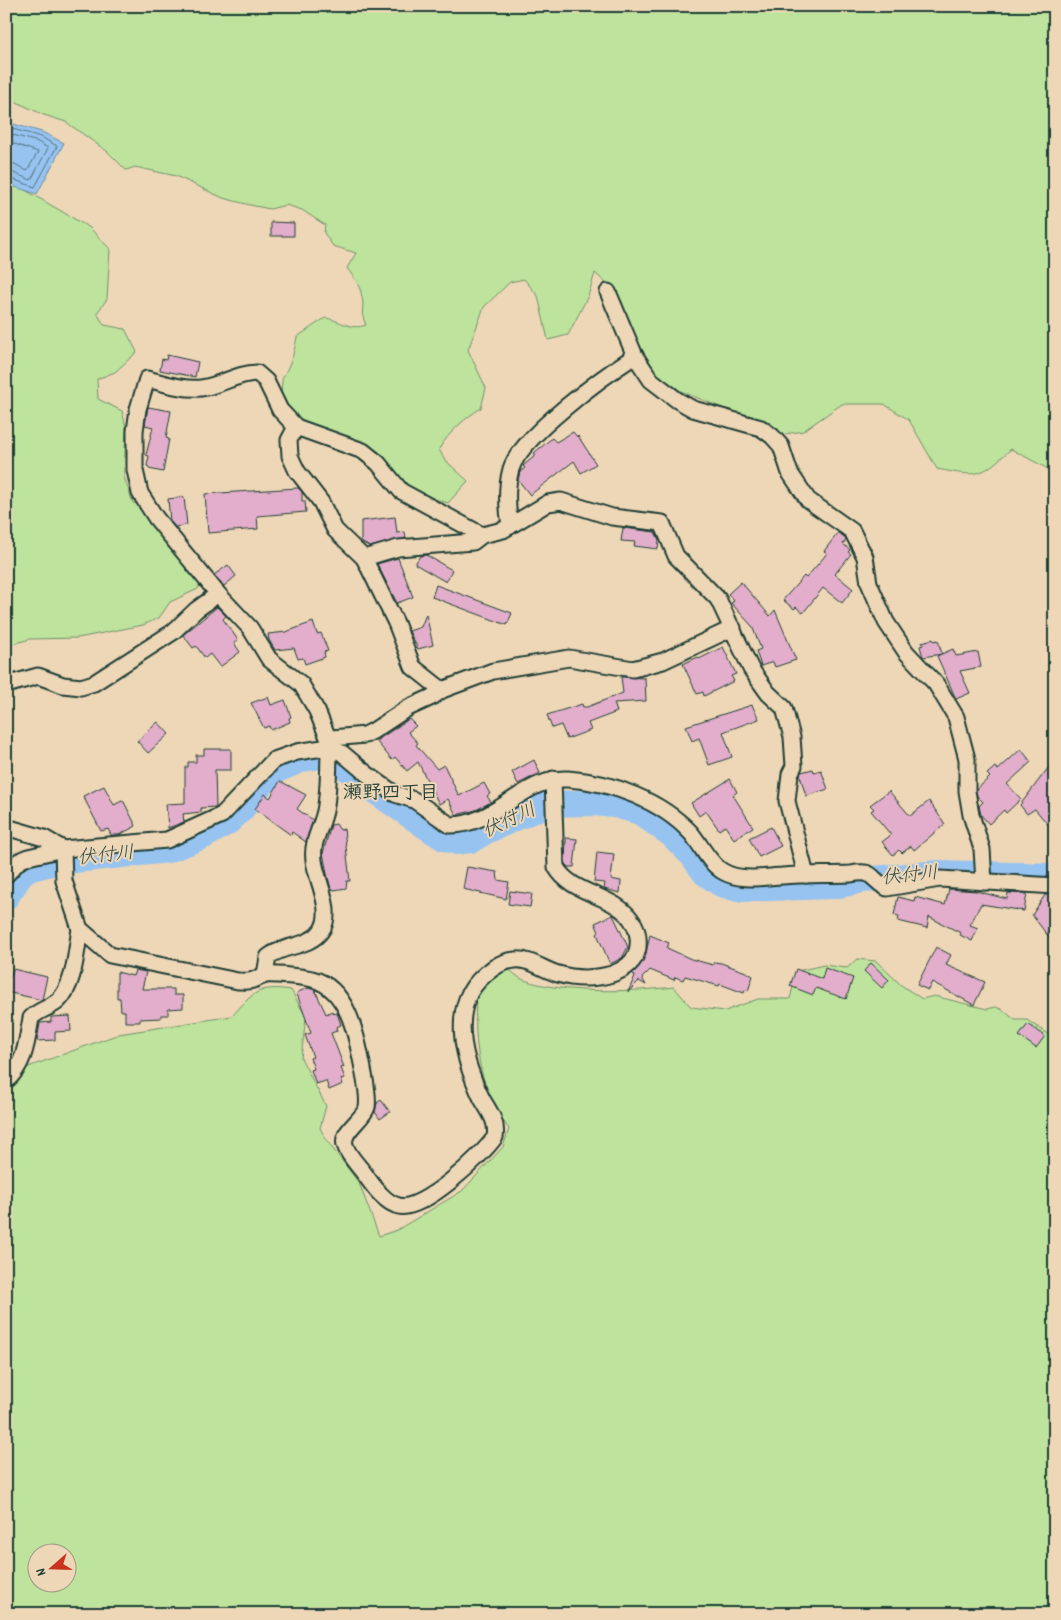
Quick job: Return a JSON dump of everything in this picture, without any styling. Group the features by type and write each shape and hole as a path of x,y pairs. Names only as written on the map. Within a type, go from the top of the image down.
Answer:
{"street":[{"path":"608,292 635,356 651,380 676,400 708,414 761,428 772,436 781,446 790,473 808,500 852,531 865,556 869,583 886,622 906,652 936,684 956,717 967,759 967,791 971,815 982,849 984,875"},
{"path":"510,526 507,506 511,468 520,450 556,416 635,356"},
{"path":"265,975 268,957 276,951 316,937 324,924 325,907 313,850 315,836 326,808 329,752 317,710 300,684 269,659 250,628 218,594 156,518 140,493 136,470 135,431 138,409 147,379 181,387 201,388 248,373 257,373 266,381 280,410 296,427 363,451 378,463 401,491 482,534"},
{"path":"296,427 289,440 290,456 297,471 321,502 335,530 364,558 396,623 413,667 442,690"},
{"path":"364,558 398,548 462,545 473,542 482,534 510,526 548,503 561,501 612,517 662,523 676,556 718,598 751,669 768,693 784,708 792,737 794,766 790,774 787,802 806,875"},
{"path":"6,685 21,679 38,676 63,685 81,686 94,683 173,632 196,610 218,594"},
{"path":"329,752 338,736 365,735 408,708 432,697 442,690 493,671 569,658 633,669 663,661 733,628"},
{"path":"6,875 11,868 24,859 63,858 167,840 222,815 274,760 297,752 329,752 342,753 366,774 395,794 414,800 450,825 472,823 553,779 568,779 606,786 651,802 685,827 721,871 735,876 754,878 851,874 864,871 887,888 940,879 984,875 1055,886"},
{"path":"6,827 44,838 63,858 69,900 80,929 110,955 238,981 252,981 265,975 310,978 321,982 339,999 352,1023 366,1082 367,1108 345,1137 345,1148 373,1186 387,1201 399,1206 410,1206 428,1198 478,1156 495,1137 495,1124 477,1086 463,1040 463,1018 467,999 475,986 496,967 516,959 558,974 587,977 617,973 630,964 637,954 639,941 634,925 622,910 614,903 585,890 562,876 556,867 553,779"},
{"path":"6,1081 14,1074 24,1058 31,1018 58,1001 68,986 80,929"}],"green space":[{"path":"6,6 1055,6 1055,476 1050,470 1011,449 992,465 978,473 970,474 937,469 909,420 884,404 842,404 803,431 785,434 681,391 657,374 625,321 608,285 595,273 588,296 568,335 548,340 538,296 524,279 510,282 484,307 468,350 486,388 481,408 458,426 439,449 444,459 468,481 448,503 412,492 300,419 286,403 281,390 283,376 293,356 297,337 325,318 355,327 366,325 360,289 347,268 356,253 333,246 324,233 325,225 302,210 286,205 270,209 250,205 223,198 176,176 135,167 126,170 108,152 66,122 44,115 6,97"},
{"path":"6,151 20,187 90,228 110,249 107,299 97,313 104,325 125,329 137,352 115,372 97,379 98,399 122,411 126,427 124,477 133,503 150,507 204,574 198,589 170,602 159,618 143,625 78,638 30,639 6,646"},
{"path":"857,959 876,961 901,985 922,999 934,996 987,1009 996,1007 1015,1020 1027,1020 1055,1039 1055,1614 6,1614 6,1075 119,1034 232,1016 257,992 271,989 291,990 306,1017 301,1058 326,1106 320,1128 327,1141 359,1183 379,1236 397,1230 462,1191 503,1147 509,1129 490,1098 484,1082 477,1049 476,995 490,981 508,969 524,980 558,988 619,991 674,987 691,1007 725,1011 758,999 790,999 797,971 824,965 847,968"}],"water":[{"path":"6,122 42,132 64,143 37,194 15,187 6,180"}],"building":[{"path":"271,222 294,223 294,236 271,236"},
{"path":"167,355 198,362 195,377 160,370 162,359 166,360"},
{"path":"148,407 171,411 166,438 169,439 163,472 149,469 147,466 149,456 146,455 153,427 145,425"},
{"path":"573,432 578,436 596,464 581,473 574,461 530,495 518,480 520,472 525,468 523,466 536,455 534,453 552,438 556,442"},
{"path":"298,488 302,492 302,501 305,501 306,512 257,516 258,529 208,533 205,494"},
{"path":"184,497 187,525 175,527 170,521 168,499"},
{"path":"395,517 397,533 405,532 406,538 370,547 361,542 361,521"},
{"path":"623,528 655,532 659,540 658,549 634,546 635,542 621,541"},
{"path":"838,533 845,537 846,540 843,544 850,550 848,552 851,554 835,574 853,589 842,603 823,588 803,613 796,607 794,609 783,600 824,557 827,553 824,551"},
{"path":"426,555 452,570 446,582 415,564 420,556"},
{"path":"398,558 413,597 397,603 377,564"},
{"path":"228,565 236,576 224,586 214,575"},
{"path":"741,582 770,616 775,610 796,660 775,667 773,662 761,666 756,651 761,649 752,626 731,603 734,601 728,594"},
{"path":"436,585 512,613 507,625 432,597"},
{"path":"217,607 226,616 223,619 238,640 234,643 240,652 220,667 210,654 205,658 196,646 193,648 183,635"},
{"path":"426,614 433,645 418,649 409,631 421,627"},
{"path":"313,622 317,634 321,633 328,651 324,652 325,657 305,664 303,658 298,659 294,648 275,650 269,640 268,634 286,632"},
{"path":"933,639 934,641 938,640 942,654 923,657 920,646 923,645 922,642"},
{"path":"723,647 736,674 731,676 734,681 704,696 703,692 697,694 683,664 698,657 699,659"},
{"path":"953,649 956,656 978,652 981,667 960,671 970,693 956,699 937,656"},
{"path":"621,677 645,678 646,701 614,703 617,712 588,723 591,730 567,739 561,725 552,728 547,715 582,704 583,707 587,707 623,693"},
{"path":"268,697 271,705 285,700 291,717 289,718 290,722 271,730 269,726 264,728 251,703"},
{"path":"752,705 759,719 723,732 732,757 709,765 699,738 692,741 686,726"},
{"path":"409,719 416,726 408,732 418,743 416,745 437,769 444,765 459,796 484,783 490,794 487,796 491,802 476,810 456,815 448,799 439,804 418,762 407,771 395,757 392,760 376,741"},
{"path":"158,722 169,734 148,753 137,741"},
{"path":"204,749 231,749 231,770 215,770 216,807 201,808 201,812 183,814 184,822 168,828 166,804 185,803 185,767 188,767 188,762 196,762 196,755 204,755"},
{"path":"1021,749 1031,762 1007,784 1021,799 1006,813 1004,810 989,824 981,815 979,806 983,802 977,796 976,790 990,777 987,774 995,767 998,770"},
{"path":"1055,759 1055,833 1035,809 1027,814 1020,805"},
{"path":"534,760 540,773 518,784 512,772"},
{"path":"813,769 814,772 821,770 828,789 806,796 800,776 801,772"},
{"path":"730,779 737,792 733,795 753,827 734,839 725,826 719,830 706,811 699,816 691,803"},
{"path":"280,781 306,795 297,809 313,820 306,842 292,832 291,835 255,809 265,794 270,798"},
{"path":"104,786 114,805 122,801 124,802 136,826 119,835 111,835 108,829 101,831 83,796"},
{"path":"889,791 910,816 929,801 945,824 914,850 911,846 902,853 899,850 893,855 882,842 891,835 871,811 874,809 870,805"},
{"path":"336,824 340,830 344,829 350,881 347,881 346,888 334,890 331,889 323,853 331,825"},
{"path":"771,827 781,846 759,857 749,838"},
{"path":"566,838 577,839 574,867 568,867 565,864"},
{"path":"597,852 614,854 611,879 621,881 620,893 604,889 605,883 594,882"},
{"path":"467,867 497,872 498,880 509,882 506,899 463,889"},
{"path":"949,889 976,891 1007,899 1008,893 1027,894 1024,911 981,904 970,925 978,928 972,941 960,935 961,933 929,917 927,928 898,921 899,916 894,915 898,897 914,901 915,897 945,905"},
{"path":"510,891 532,894 530,907 508,904"},
{"path":"1045,895 1055,895 1055,945 1032,915"},
{"path":"613,915 628,947 622,958 610,964 597,934 599,932 595,923"},
{"path":"650,935 669,943 667,948 691,959 713,965 714,962 721,963 753,976 748,991 745,990 744,993 720,984 719,986 685,976 683,980 675,977 674,980 650,970 642,978 646,985 639,981 628,992 635,976 632,973 645,957"},
{"path":"936,947 951,955 946,965 985,982 974,1005 932,982 928,990 917,985"},
{"path":"871,963 889,980 882,988 864,971"},
{"path":"825,968 853,978 846,999 816,988 813,995 790,986 796,969 822,979"},
{"path":"13,969 47,977 42,1000 6,992 6,975 11,976"},
{"path":"135,970 146,972 142,989 174,989 174,995 183,995 183,1008 168,1009 168,1015 161,1015 161,1018 140,1019 140,1022 125,1022 125,1011 121,1011 120,998 117,998 117,972 133,976"},
{"path":"308,988 315,990 326,1014 332,1011 333,1014 337,1013 341,1025 336,1027 337,1031 331,1033 344,1067 341,1068 345,1078 341,1079 343,1084 329,1090 326,1081 316,1084 311,1070 314,1069 310,1058 313,1057 305,1035 311,1033 297,994"},
{"path":"70,1016 71,1031 55,1032 55,1040 37,1041 40,1023 51,1022 51,1017"},
{"path":"1028,1024 1045,1036 1036,1048 1019,1036"},
{"path":"381,1100 390,1112 380,1119 375,1112 377,1103"}],"waterway":[{"name":"伏付川","path":"6,897 24,870 56,862 168,850 204,836 228,822 241,810 261,784 277,770 303,759 320,756 341,763 365,784 421,823 444,838 457,842 471,840 486,831 547,804 593,803 615,805 640,812 672,835 692,855 705,873 721,884 738,889 835,886 862,880 938,873 1055,876"}],"district":[{"name":"瀬野四丁目","path":"391,794"}]}
